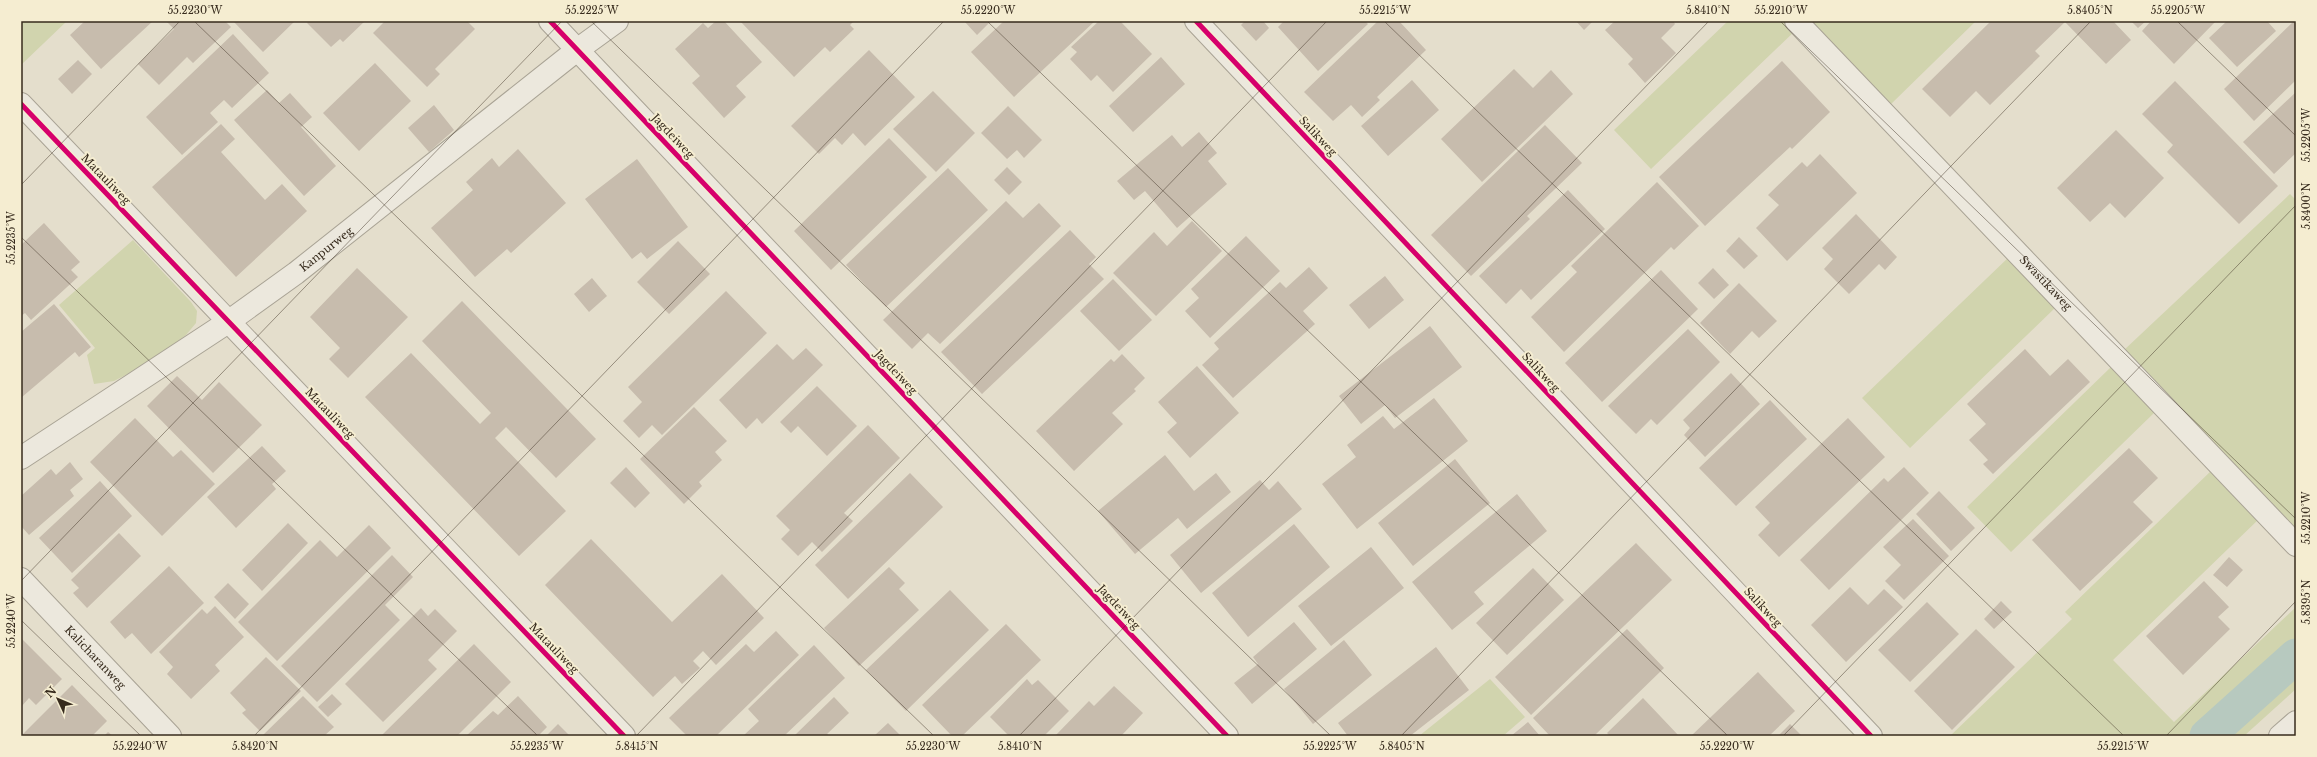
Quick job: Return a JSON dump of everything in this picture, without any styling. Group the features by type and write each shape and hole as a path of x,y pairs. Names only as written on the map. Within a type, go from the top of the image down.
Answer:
{"street":[{"name":"Jagdeiweg","path":"550,21 1227,736"},
{"name":"Kanpurweg","path":"21,458 228,322 296,273 577,50 617,21"},
{"name":"Salikweg","path":"1196,21 1871,736"},
{"name":"Swastikaweg","path":"1796,21 2296,545"},
{"name":"Matauliweg","path":"21,104 624,736"},
{"name":"Kalicharanweg","path":"21,579 170,736"},
{"path":"2280,736 2296,722"}],"green space":[{"path":"21,21 67,21 21,65"},
{"path":"1728,21 1787,21 1796,30 1651,169 1614,130"},
{"path":"1808,21 1976,21 1889,106"},
{"path":"2290,194 2296,200 2296,534 2123,351"},
{"path":"133,240 191,302 197,311 196,323 186,335 149,363 114,381 94,384 87,355 95,348 59,305"},
{"path":"2010,256 2057,306 1910,448 1862,398"},
{"path":"2111,367 2155,412 2011,552 1967,507"},
{"path":"2212,470 2259,519 2113,660 2174,722 2296,607 2296,689 2244,736 1950,736 2072,619 2065,612"},
{"path":"1490,679 1525,717 1503,736 1419,736"}],"building":[{"path":"85,21 153,21 101,69 70,35"},
{"path":"166,21 225,21 231,27 193,63 187,57 159,85 138,64 174,29"},
{"path":"233,21 295,21 263,52"},
{"path":"309,21 365,21 343,42 340,39 331,47 307,23"},
{"path":"385,21 467,21 475,29 435,69 440,74 427,87 373,33"},
{"path":"716,21 724,21 762,62 736,86 746,97 724,118 692,83 700,76 675,49 703,23 708,28"},
{"path":"740,21 854,21 850,25 854,29 830,52 825,47 794,77"},
{"path":"964,21 991,21 977,35"},
{"path":"1004,21 1095,21 1014,97 971,52"},
{"path":"1099,21 1120,21 1152,54 1113,92 1097,75 1091,81 1070,59 1077,52 1071,47"},
{"path":"1245,21 1263,21 1269,28 1256,41 1241,25"},
{"path":"1284,21 1365,21 1368,24 1318,71 1278,27"},
{"path":"1378,21 1399,21 1426,50 1377,97 1380,100 1362,117 1351,105 1333,121 1304,92"},
{"path":"1576,21 1593,21 1584,30"},
{"path":"1615,21 1673,21 1675,24 1661,38 1676,53 1645,83 1628,64 1633,59 1605,30"},
{"path":"1991,21 2113,21 2131,40 2106,64 2065,22 2035,51 2040,56 1990,105 1976,91 1950,117 1922,89"},
{"path":"2131,21 2146,21 2138,28"},
{"path":"2151,21 2216,21 2174,64 2142,31"},
{"path":"2227,21 2267,21 2276,31 2237,67 2209,38"},
{"path":"2294,21 2296,21 2296,80 2254,121 2224,89"},
{"path":"233,34 269,73 232,108 224,100 210,113 218,122 182,155 146,117"},
{"path":"869,50 915,97 865,146 853,133 842,145 835,138 819,154 791,126"},
{"path":"1161,57 1185,84 1133,132 1109,106"},
{"path":"78,60 92,74 72,94 58,79"},
{"path":"1782,61 1830,112 1792,149 1790,147 1705,226 1659,177"},
{"path":"375,63 411,101 359,151 323,113"},
{"path":"1514,69 1533,88 1551,70 1573,94 1482,182 1441,139"},
{"path":"1412,80 1439,110 1388,156 1361,126"},
{"path":"2175,81 2278,186 2239,224 2167,152 2173,145 2142,114"},
{"path":"267,90 279,103 290,93 312,117 301,127 336,166 304,196 234,120"},
{"path":"933,91 975,133 936,172 893,129"},
{"path":"2296,92 2296,153 2274,174 2243,142"},
{"path":"434,105 454,130 429,152 408,128"},
{"path":"1008,106 1042,140 1024,158 1017,150 1007,159 981,133"},
{"path":"221,124 235,139 221,152 265,200 282,184 307,211 236,277 152,187"},
{"path":"1545,125 1582,163 1527,216 1530,219 1471,276 1431,235"},
{"path":"2116,130 2164,178 2125,218 2110,203 2090,222 2057,188"},
{"path":"1199,132 1217,153 1208,161 1227,184 1177,228 1145,191 1134,200 1117,181 1172,135 1182,147"},
{"path":"889,138 927,177 831,270 794,231"},
{"path":"518,149 566,203 511,253 507,249 475,277 431,228 473,190 466,182 492,158 499,167"},
{"path":"1820,154 1857,193 1787,261 1756,228 1779,205 1768,195 1802,162 1807,167"},
{"path":"637,159 688,227 647,259 641,252 632,259 585,199"},
{"path":"1007,167 1022,182 1009,195 994,180"},
{"path":"948,168 988,210 886,307 846,265"},
{"path":"1657,182 1699,226 1674,250 1671,247 1564,352 1531,317 1577,272 1571,266"},
{"path":"1568,190 1605,229 1531,300 1521,289 1506,304 1479,276"},
{"path":"1006,201 1023,218 1039,203 1061,226 940,344 928,333 912,349 883,320"},
{"path":"1856,214 1897,257 1885,270 1879,264 1849,294 1824,269 1833,259 1822,248"},
{"path":"1192,221 1222,251 1156,316 1113,273 1154,232 1167,246"},
{"path":"44,223 80,262 71,270 78,277 31,320 25,313 21,316 21,245"},
{"path":"1070,230 1096,257 1089,264 1104,279 982,394 941,352"},
{"path":"1246,236 1280,271 1210,338 1185,311 1199,298 1191,289"},
{"path":"1739,237 1758,256 1744,269 1726,251"},
{"path":"678,241 710,274 669,314 637,282"},
{"path":"1309,267 1328,288 1303,311 1315,324 1233,398 1202,365 1219,349 1214,343 1280,282 1286,288"},
{"path":"357,268 408,317 348,378 329,359 340,348 310,317"},
{"path":"1713,268 1729,285 1714,299 1698,283"},
{"path":"1661,270 1698,309 1602,402 1565,363"},
{"path":"1385,276 1404,300 1369,329 1349,305"},
{"path":"592,278 607,296 589,312 574,294"},
{"path":"1113,279 1152,320 1119,351 1080,311"},
{"path":"1739,283 1777,321 1759,338 1752,331 1730,354 1700,323"},
{"path":"726,291 767,333 662,435 652,425 639,438 623,421 642,402 628,387"},
{"path":"462,301 596,439 556,478 506,427 495,438 566,511 519,556 365,397 411,353 480,424 491,413 422,341"},
{"path":"54,304 91,347 79,357 75,352 22,397 21,332"},
{"path":"1430,326 1462,367 1395,418 1385,405 1361,424 1339,396"},
{"path":"1688,329 1720,362 1657,425 1651,419 1636,434 1608,406"},
{"path":"777,344 793,360 806,348 823,365 762,424 757,418 746,429 719,400"},
{"path":"2025,349 2050,376 2068,359 2090,382 1993,474 1983,464 1988,460 1969,440 1986,424 1967,404"},
{"path":"1122,354 1145,378 1134,389 1136,391 1112,413 1123,424 1074,471 1036,431 1111,359 1114,362"},
{"path":"1197,366 1239,413 1190,458 1167,432 1177,423 1158,402"},
{"path":"1731,373 1760,404 1705,457 1684,435 1690,428 1683,420"},
{"path":"177,376 202,400 219,382 262,425 213,473 147,406"},
{"path":"817,386 857,426 827,456 798,426 791,433 780,422"},
{"path":"1434,398 1468,441 1357,529 1322,484 1356,457 1347,445 1383,416 1394,429"},
{"path":"1770,400 1807,439 1736,506 1699,468"},
{"path":"694,407 727,441 715,452 722,460 699,482 702,486 684,504 640,459"},
{"path":"135,418 173,457 181,450 215,484 162,536 90,462"},
{"path":"1848,418 1885,457 1779,557 1758,535 1770,523 1755,507"},
{"path":"868,425 900,458 844,513 853,521 822,552 812,542 798,556 781,539 790,530 776,516"},
{"path":"262,446 286,471 272,484 276,489 236,528 207,497"},
{"path":"2129,448 2158,478 2133,502 2153,522 2080,591 2032,540"},
{"path":"1165,455 1194,491 1216,473 1231,492 1187,529 1178,518 1135,554 1098,511"},
{"path":"1455,459 1490,503 1413,566 1378,523"},
{"path":"70,462 83,479 70,490 74,496 29,535 21,526 21,496 51,469 56,475"},
{"path":"626,467 650,493 635,508 610,483"},
{"path":"1904,467 1929,493 1829,590 1800,560 1884,478 1888,482"},
{"path":"910,473 943,507 848,599 815,565"},
{"path":"1260,480 1269,490 1278,481 1302,509 1201,593 1170,555"},
{"path":"100,481 132,516 72,573 39,538"},
{"path":"1939,491 1975,528 1951,551 1916,514"},
{"path":"1517,494 1547,531 1474,592 1484,604 1452,630 1412,582"},
{"path":"1913,519 1949,556 1904,600 1885,581 1901,565 1883,547"},
{"path":"288,523 308,543 262,591 242,570"},
{"path":"1294,524 1330,567 1248,637 1212,593"},
{"path":"369,525 391,548 277,661 238,622 320,540 337,557"},
{"path":"119,533 141,556 87,608 73,593 79,588 71,580"},
{"path":"591,539 672,622 722,574 764,618 716,665 703,651 693,661 700,668 682,684 675,676 653,697 545,585"},
{"path":"1636,543 1672,580 1531,715 1495,677"},
{"path":"1371,547 1404,588 1331,646 1298,606"},
{"path":"392,555 413,577 385,605 400,620 317,702 281,666"},
{"path":"2229,557 2243,570 2227,587 2213,575"},
{"path":"169,566 204,603 151,654 132,633 125,639 110,622"},
{"path":"889,567 905,583 899,589 919,610 859,666 824,628"},
{"path":"1533,568 1564,600 1507,655 1476,623"},
{"path":"2204,581 2229,607 2218,617 2230,629 2183,675 2146,636"},
{"path":"228,583 249,604 235,619 214,597"},
{"path":"1850,587 1868,605 1884,589 1903,607 1846,662 1811,625"},
{"path":"950,590 989,630 906,711 866,670"},
{"path":"2001,601 2012,612 1994,629 1984,619"},
{"path":"1927,602 1959,634 1910,682 1878,650"},
{"path":"215,606 244,637 215,665 220,671 191,699 167,674 173,667 159,652 202,609 207,614"},
{"path":"421,608 428,616 435,609 457,631 428,660 437,669 383,722 345,684"},
{"path":"1294,622 1317,649 1252,704 1234,683 1258,664 1253,657"},
{"path":"1006,624 1041,660 962,736 952,736 922,705"},
{"path":"1627,629 1664,668 1594,736 1550,736 1533,718"},
{"path":"1976,629 2015,667 1952,730 1914,691"},
{"path":"776,631 799,655 716,736 687,736 669,718 746,644 754,652"},
{"path":"21,638 62,679 36,705 29,698 21,707"},
{"path":"1344,640 1372,675 1313,724 1284,689"},
{"path":"474,644 511,682 457,736 381,736"},
{"path":"814,645 845,678 784,736 743,736 759,721 748,709"},
{"path":"1436,647 1469,690 1410,736 1348,736 1338,723"},
{"path":"266,657 301,691 260,731 242,713 246,710 230,693"},
{"path":"1758,672 1795,711 1769,736 1691,736"},
{"path":"1027,679 1032,685 1038,680 1069,711 1044,736 1009,736 990,717"},
{"path":"72,685 107,721 92,736 21,736"},
{"path":"1114,686 1143,713 1121,736 1055,736 1089,701 1094,706"},
{"path":"332,694 342,704 328,717 318,707"},
{"path":"303,696 334,727 324,736 262,736"},
{"path":"518,696 547,727 538,736 466,736 493,711 498,715"},
{"path":"834,697 849,713 827,734 830,736 794,736"},
{"path":"1643,698 1679,736 1610,736 1607,733"},
{"path":"1528,722 1540,736 1511,736"},
{"path":"888,723 901,736 874,736"},
{"path":"558,724 570,736 546,736"},
{"path":"1790,724 1802,736 1778,736"},
{"path":"108,732 113,736 104,736"}],"waterway":[{"path":"2207,736 2296,656"}],"cycle path":[{"path":"550,21 1227,736"},
{"path":"1196,21 1871,736"},
{"path":"21,104 624,736"}]}
